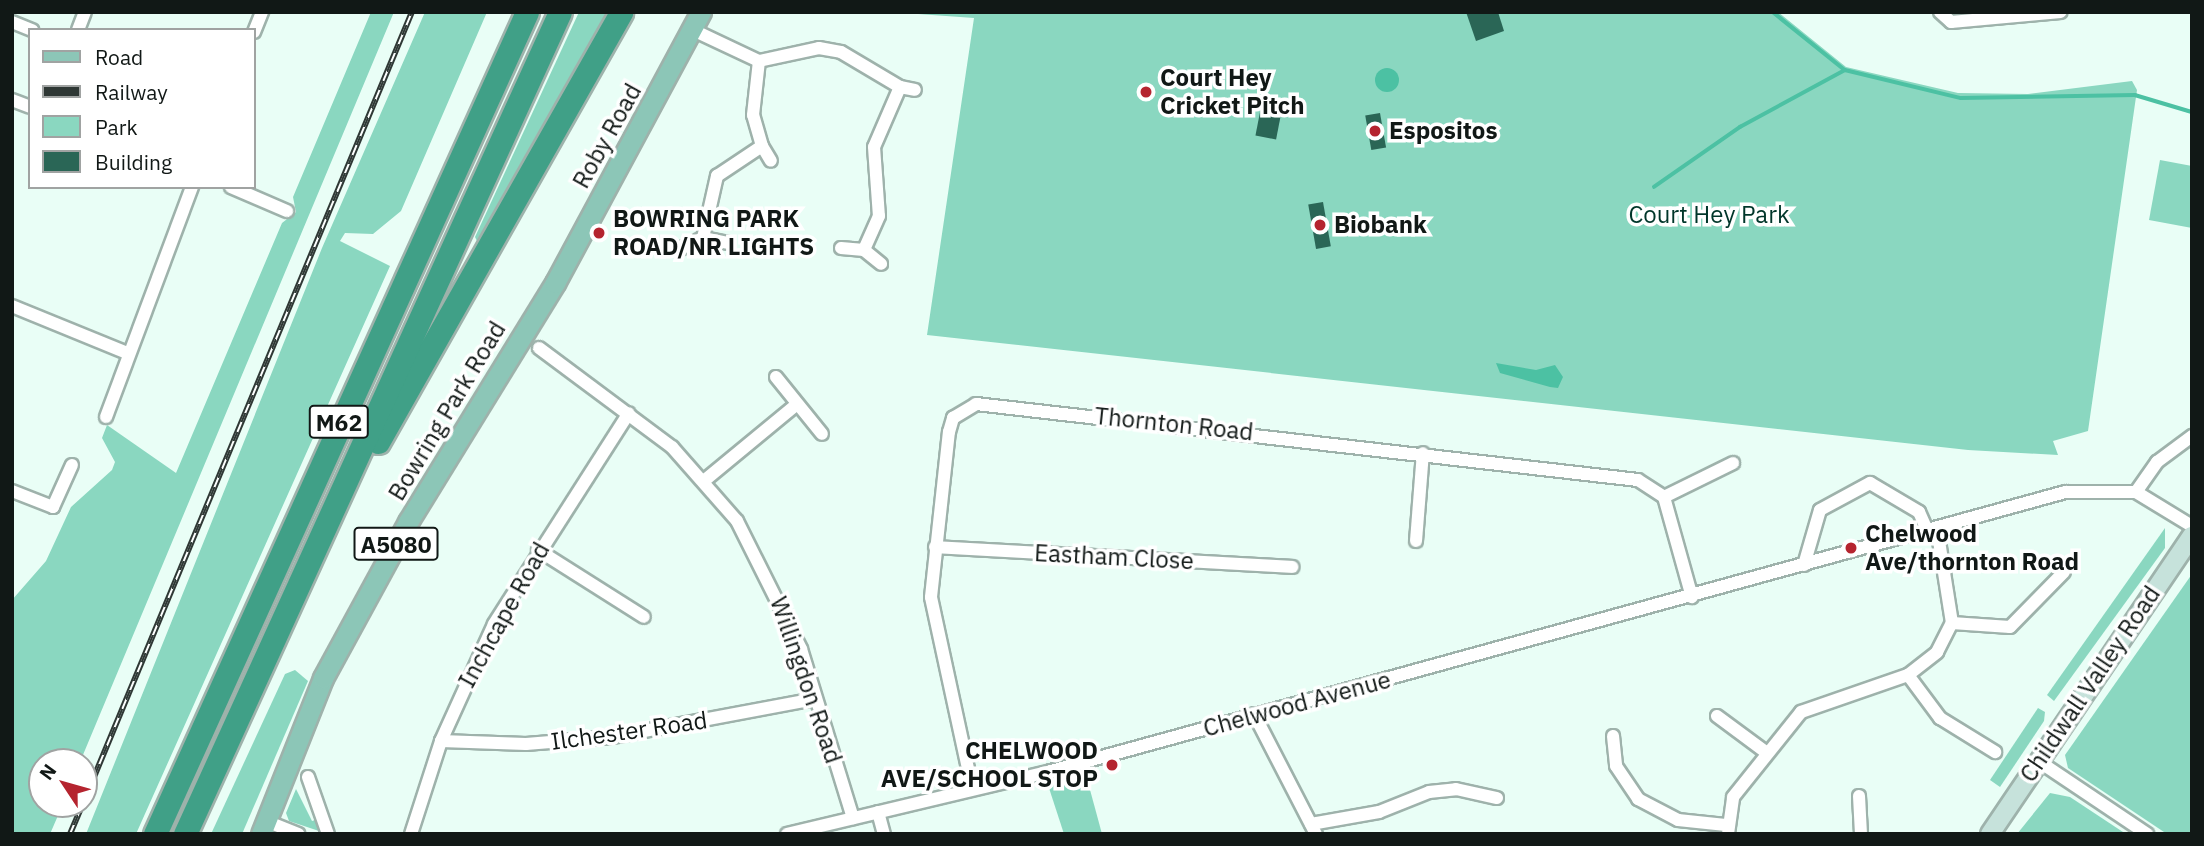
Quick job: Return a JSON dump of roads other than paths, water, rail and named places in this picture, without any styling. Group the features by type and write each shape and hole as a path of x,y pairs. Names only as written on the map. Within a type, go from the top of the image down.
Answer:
{"highway":[{"name":"M62","path":"155,834 527,12"},
{"name":"M62","path":"185,834 560,12"},
{"path":"279,625 491,234 571,110 621,12"}],"main road":[{"name":"Roby Road","path":"555,283 697,21"},
{"name":"Bowring Park Road","path":"263,827 323,678 408,522 555,283"},
{"name":"Childwall Valley Road","path":"1990,834 2037,760 2192,536"}],"street":[{"path":"1940,12 1951,22 2061,12"},
{"path":"697,21 759,61 799,51 841,52 900,86 915,90"},
{"path":"759,61 753,115 762,146 771,161"},
{"path":"864,250 880,216 874,147 900,86"},
{"path":"703,238 717,176 762,146"},
{"path":"106,417 127,353 191,189"},
{"path":"236,189 287,211"},
{"path":"680,249 703,238 728,243"},
{"path":"841,248 864,250 881,264"},
{"path":"12,306 127,353"},
{"name":"Willingdon Road","path":"539,348 629,412 705,480 737,521 779,596 816,699 853,818"},
{"path":"776,377 822,435"},
{"name":"Thornton Road","path":"972,787 933,612 935,547 948,432 953,418 976,404 1423,453 1637,480 1664,497"},
{"path":"705,480 796,405"},
{"name":"Inchcape Road","path":"411,834 441,741 488,635 538,550 629,412"},
{"path":"2192,436 2157,461 2136,492 2192,526"},
{"path":"1416,541 1423,453"},
{"path":"1692,597 1664,497 1733,463"},
{"path":"12,491 52,507 72,465"},
{"path":"1613,736 1616,766 1637,799 1678,820 1727,829 1733,797 1801,712 1908,675 1937,652 1952,623 1933,530 1919,512 1870,483 1820,510 1804,565"},
{"name":"Chelwood Avenue","path":"787,834 1254,714 1692,597 2065,492 2136,492"},
{"name":"Eastham Close","path":"935,547 1292,567"},
{"path":"538,550 644,617"},
{"path":"1952,623 2010,627 2064,572"},
{"path":"1908,675 1940,718 1995,752"},
{"name":"Ilchester Road","path":"441,741 612,737 816,699"},
{"path":"1254,714 1313,829 1379,812 1429,792 1456,789 1497,798"},
{"path":"1717,716 1767,752"},
{"path":"2037,760 2147,834"},
{"path":"308,777 328,834"},
{"path":"1858,796 1861,834"},
{"path":"878,812 884,834"},
{"path":"263,827 299,834"}],"waterway":[{"path":"1773,12 1845,70 1961,98 2135,95 2192,112"},
{"path":"1654,187 1740,127 1845,70"}],"railway":[{"path":"98,767 412,12"},
{"path":"70,834 77,818"}],"place":[{"name":"Court Hey Cricket Pitch","path":"1146,92"},
{"name":"Espositos","path":"1375,131"},
{"name":"Biobank","path":"1320,225"},
{"name":"BOWRING PARK ROAD/NR LIGHTS","path":"599,233"},
{"name":"Chelwood Ave/thornton Road","path":"1851,548"},
{"name":"CHELWOOD AVE/SCHOOL STOP","path":"1112,765"}],"park label":[{"name":"Court Hey Park","path":"1709,215"}]}
